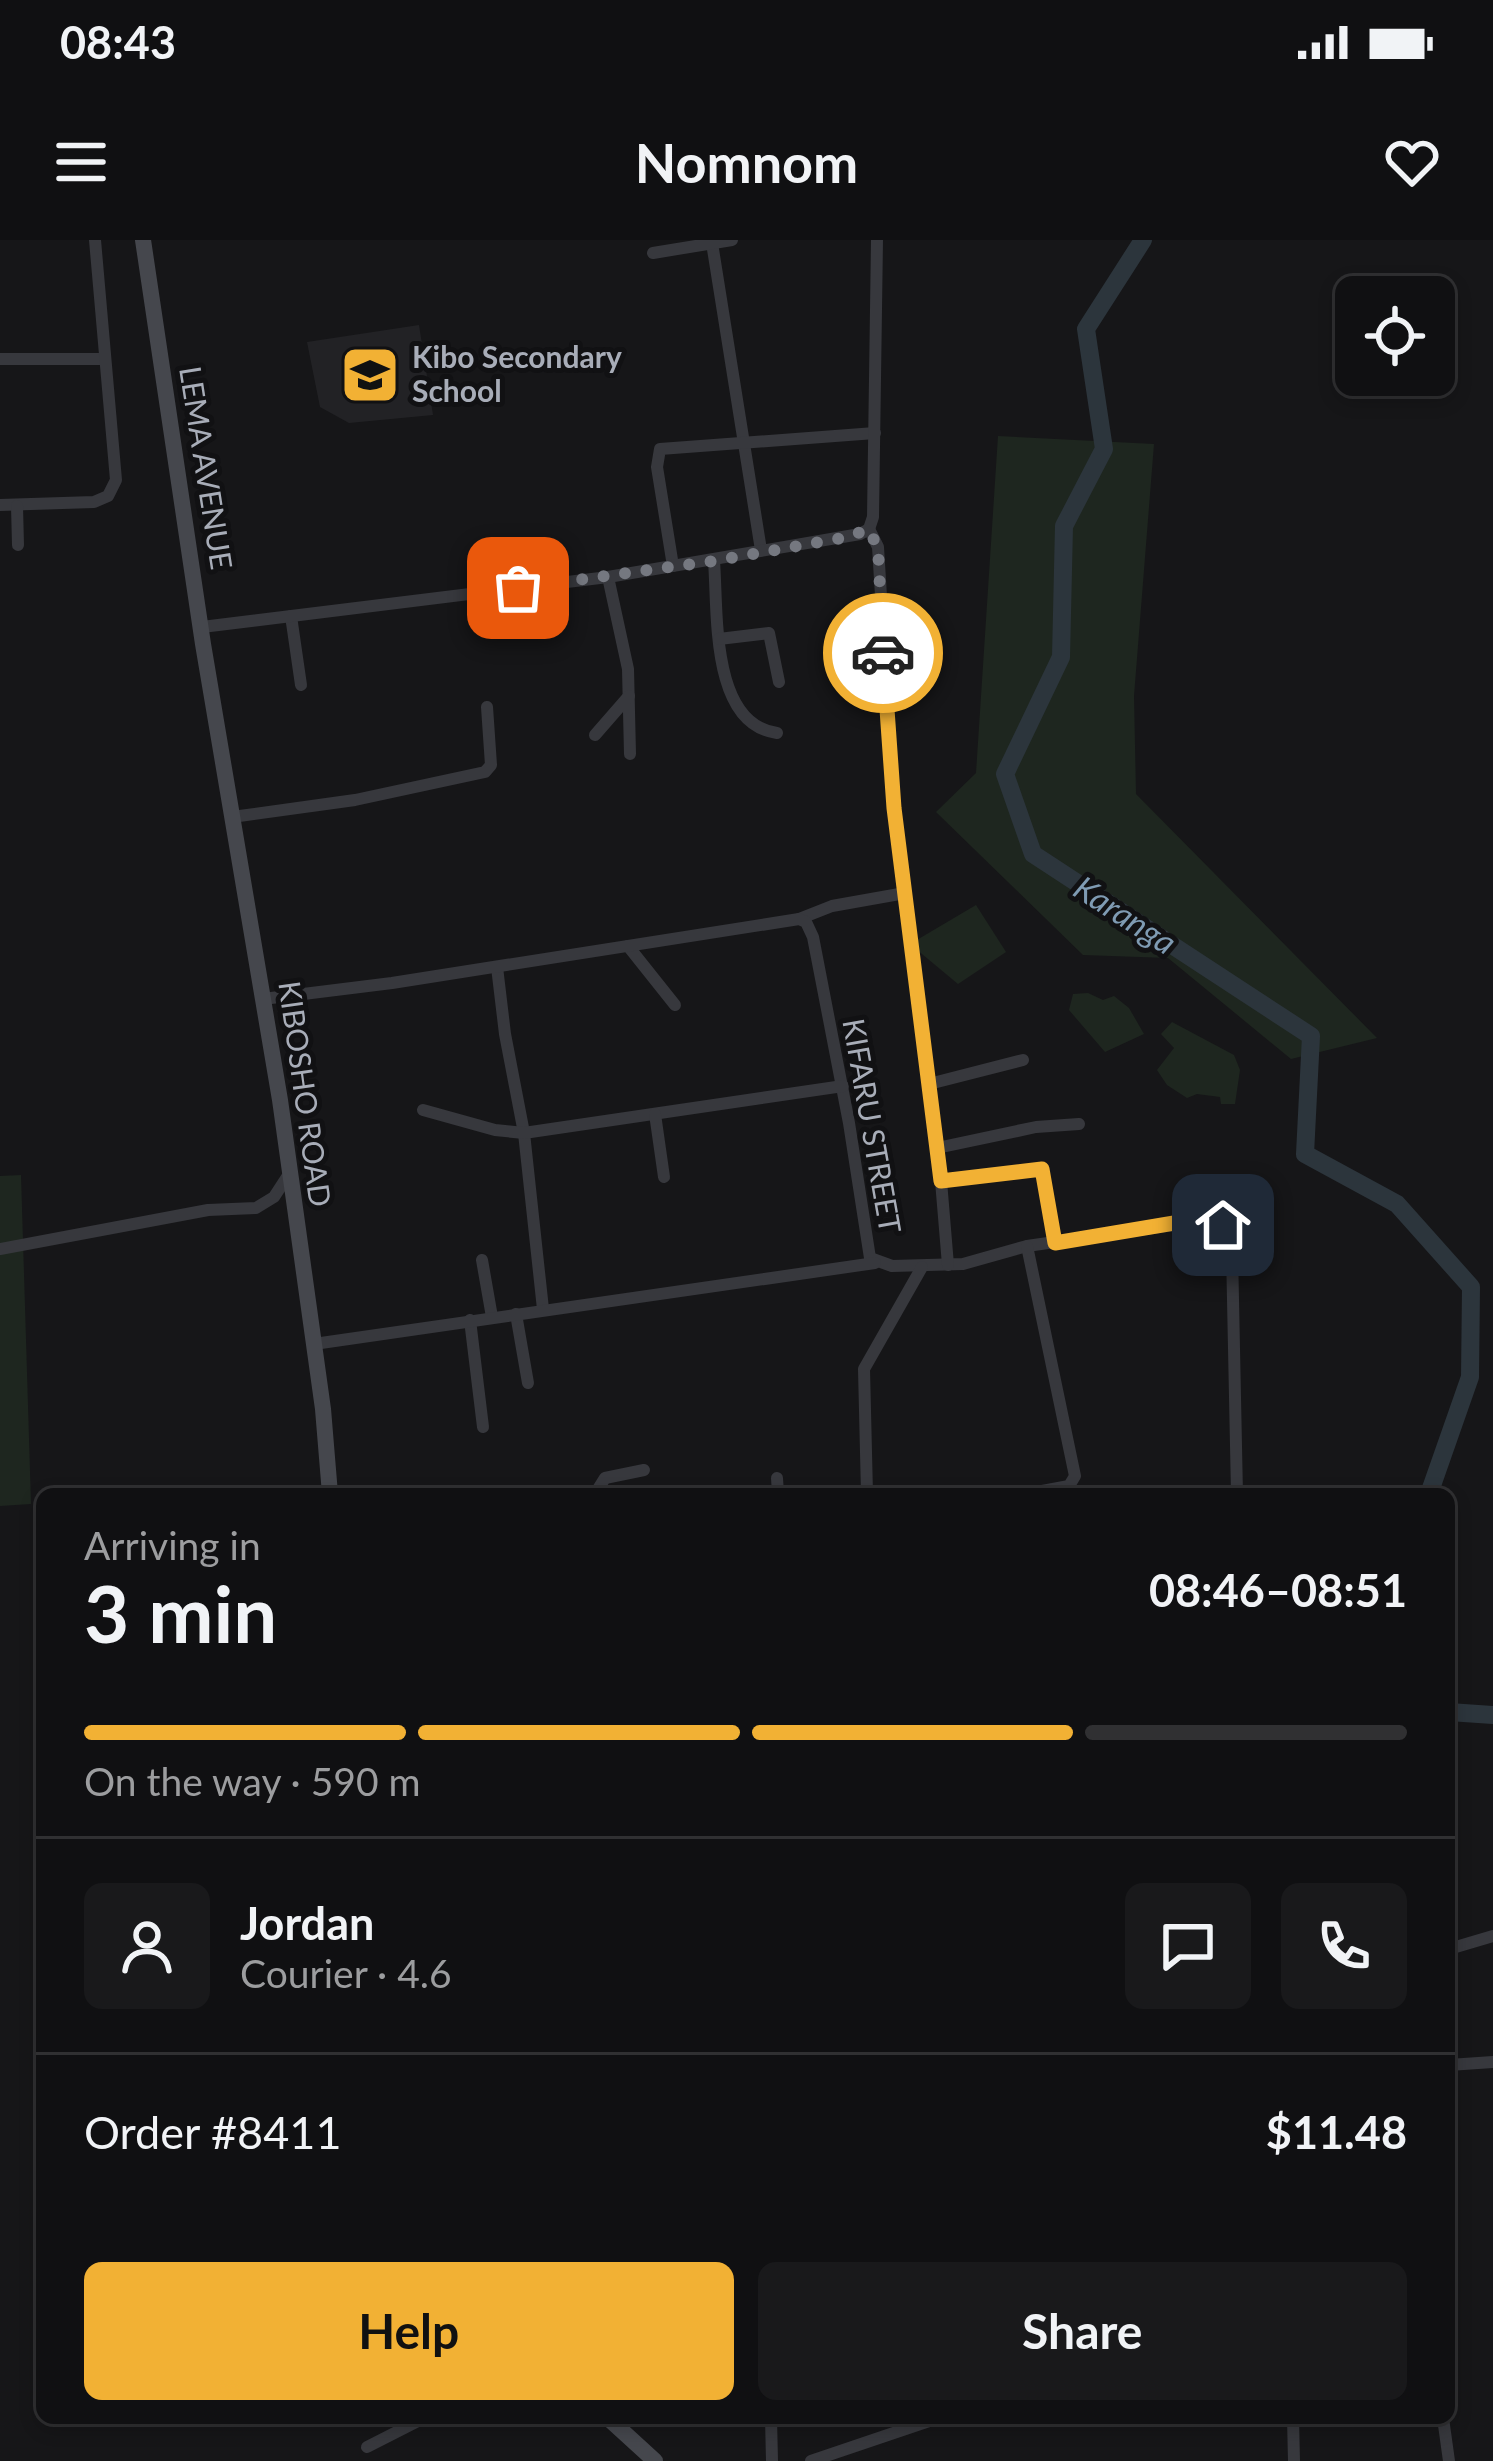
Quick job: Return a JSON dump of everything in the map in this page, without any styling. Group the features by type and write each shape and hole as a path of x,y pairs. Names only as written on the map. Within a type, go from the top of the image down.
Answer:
{"main road":[{"name":"LEMA AVENUE","path":"143,240 216,703"},
{"name":"KIBOSHO ROAD","path":"216,703 314,1344 329,1488"},
{"path":"615,2424 655,2461"}],"street":[{"path":"0,505 94,502 112,491 117,463 95,240"},
{"path":"652,253 732,240"},
{"path":"202,628 608,577 848,537 868,529 873,517 878,240"},
{"path":"712,243 761,550"},
{"path":"0,359 105,359"},
{"path":"673,566 657,467 660,449 875,433"},
{"path":"17,506 18,545"},
{"path":"868,529 878,547 894,808 948,1265"},
{"path":"714,561 723,675 730,692 759,729 777,734"},
{"path":"608,577 624,645 630,754"},
{"path":"291,616 301,685"},
{"path":"719,638 769,633 778,682"},
{"path":"595,735 630,695"},
{"path":"232,817 355,800 485,772 491,765 487,707"},
{"path":"263,1000 800,919 832,907 905,893"},
{"name":"KIFARU STREET","path":"800,919 812,937 868,1250 875,1263 948,1265 1027,1246 1215,1219 1223,1225 1233,1265 1237,1488"},
{"path":"628,946 675,1005"},
{"path":"497,968 524,1133 543,1309"},
{"path":"929,1084 1023,1060"},
{"path":"423,1110 524,1133 842,1086"},
{"path":"655,1114 664,1178"},
{"path":"937,1148 1036,1127 1078,1124"},
{"path":"941,1181 1042,1169 1055,1243"},
{"path":"0,1250 208,1210 256,1208 274,1197 289,1174"},
{"path":"1027,1246 1075,1475 1069,1486 1058,1488"},
{"path":"482,1260 492,1317"},
{"path":"314,1344 875,1263"},
{"path":"867,1488 864,1369 922,1267"},
{"path":"516,1313 528,1383"},
{"path":"470,1320 483,1427"},
{"path":"599,1488 605,1478 644,1470"},
{"path":"777,1478 778,1488"},
{"path":"1455,1946 1493,1936"},
{"path":"1455,2065 1493,2062"},
{"path":"367,2447 412,2424"},
{"path":"771,2424 772,2461"},
{"path":"811,2461 916,2424"},
{"path":"1294,2424 1294,2461"},
{"path":"1444,2424 1449,2461"}],"shaded area":[{"name":"Kibo Secondary School","path":"419,325 433,415 349,423 320,407 307,342"},
{"path":"998,436 1154,444 1134,696 1136,794 1377,1038 1291,1059 1168,958 1083,955 936,812 976,773"},
{"path":"976,905 1006,952 958,984 910,944"},
{"path":"1088,993 1103,1000 1114,996 1129,1008 1144,1034 1105,1052 1069,1010 1073,994"},
{"path":"1172,1022 1234,1055 1240,1070 1235,1104 1197,1094 1187,1098 1167,1085 1157,1070 1174,1048 1161,1034"},
{"path":"21,1175 31,1504 0,1506 0,1176"}],"waterway":[{"name":"Karanga","path":"1143,240 1086,329 1104,449 1064,526 1061,657 1005,774 1033,854 1311,1036 1305,1154 1397,1204 1471,1287 1470,1377 1431,1488"},
{"name":"Karanga","path":"1455,1712 1493,1715"}],"way so far":[{"path":"518,588 714,561 848,537 868,529 878,547 883,653"}],"place":[{"name":"Kibo Secondary School","path":"370,375"}],"route":[{"path":"883,653 894,808 941,1181 1042,1169 1055,1243 1198,1219 1215,1219 1223,1225"}]}
